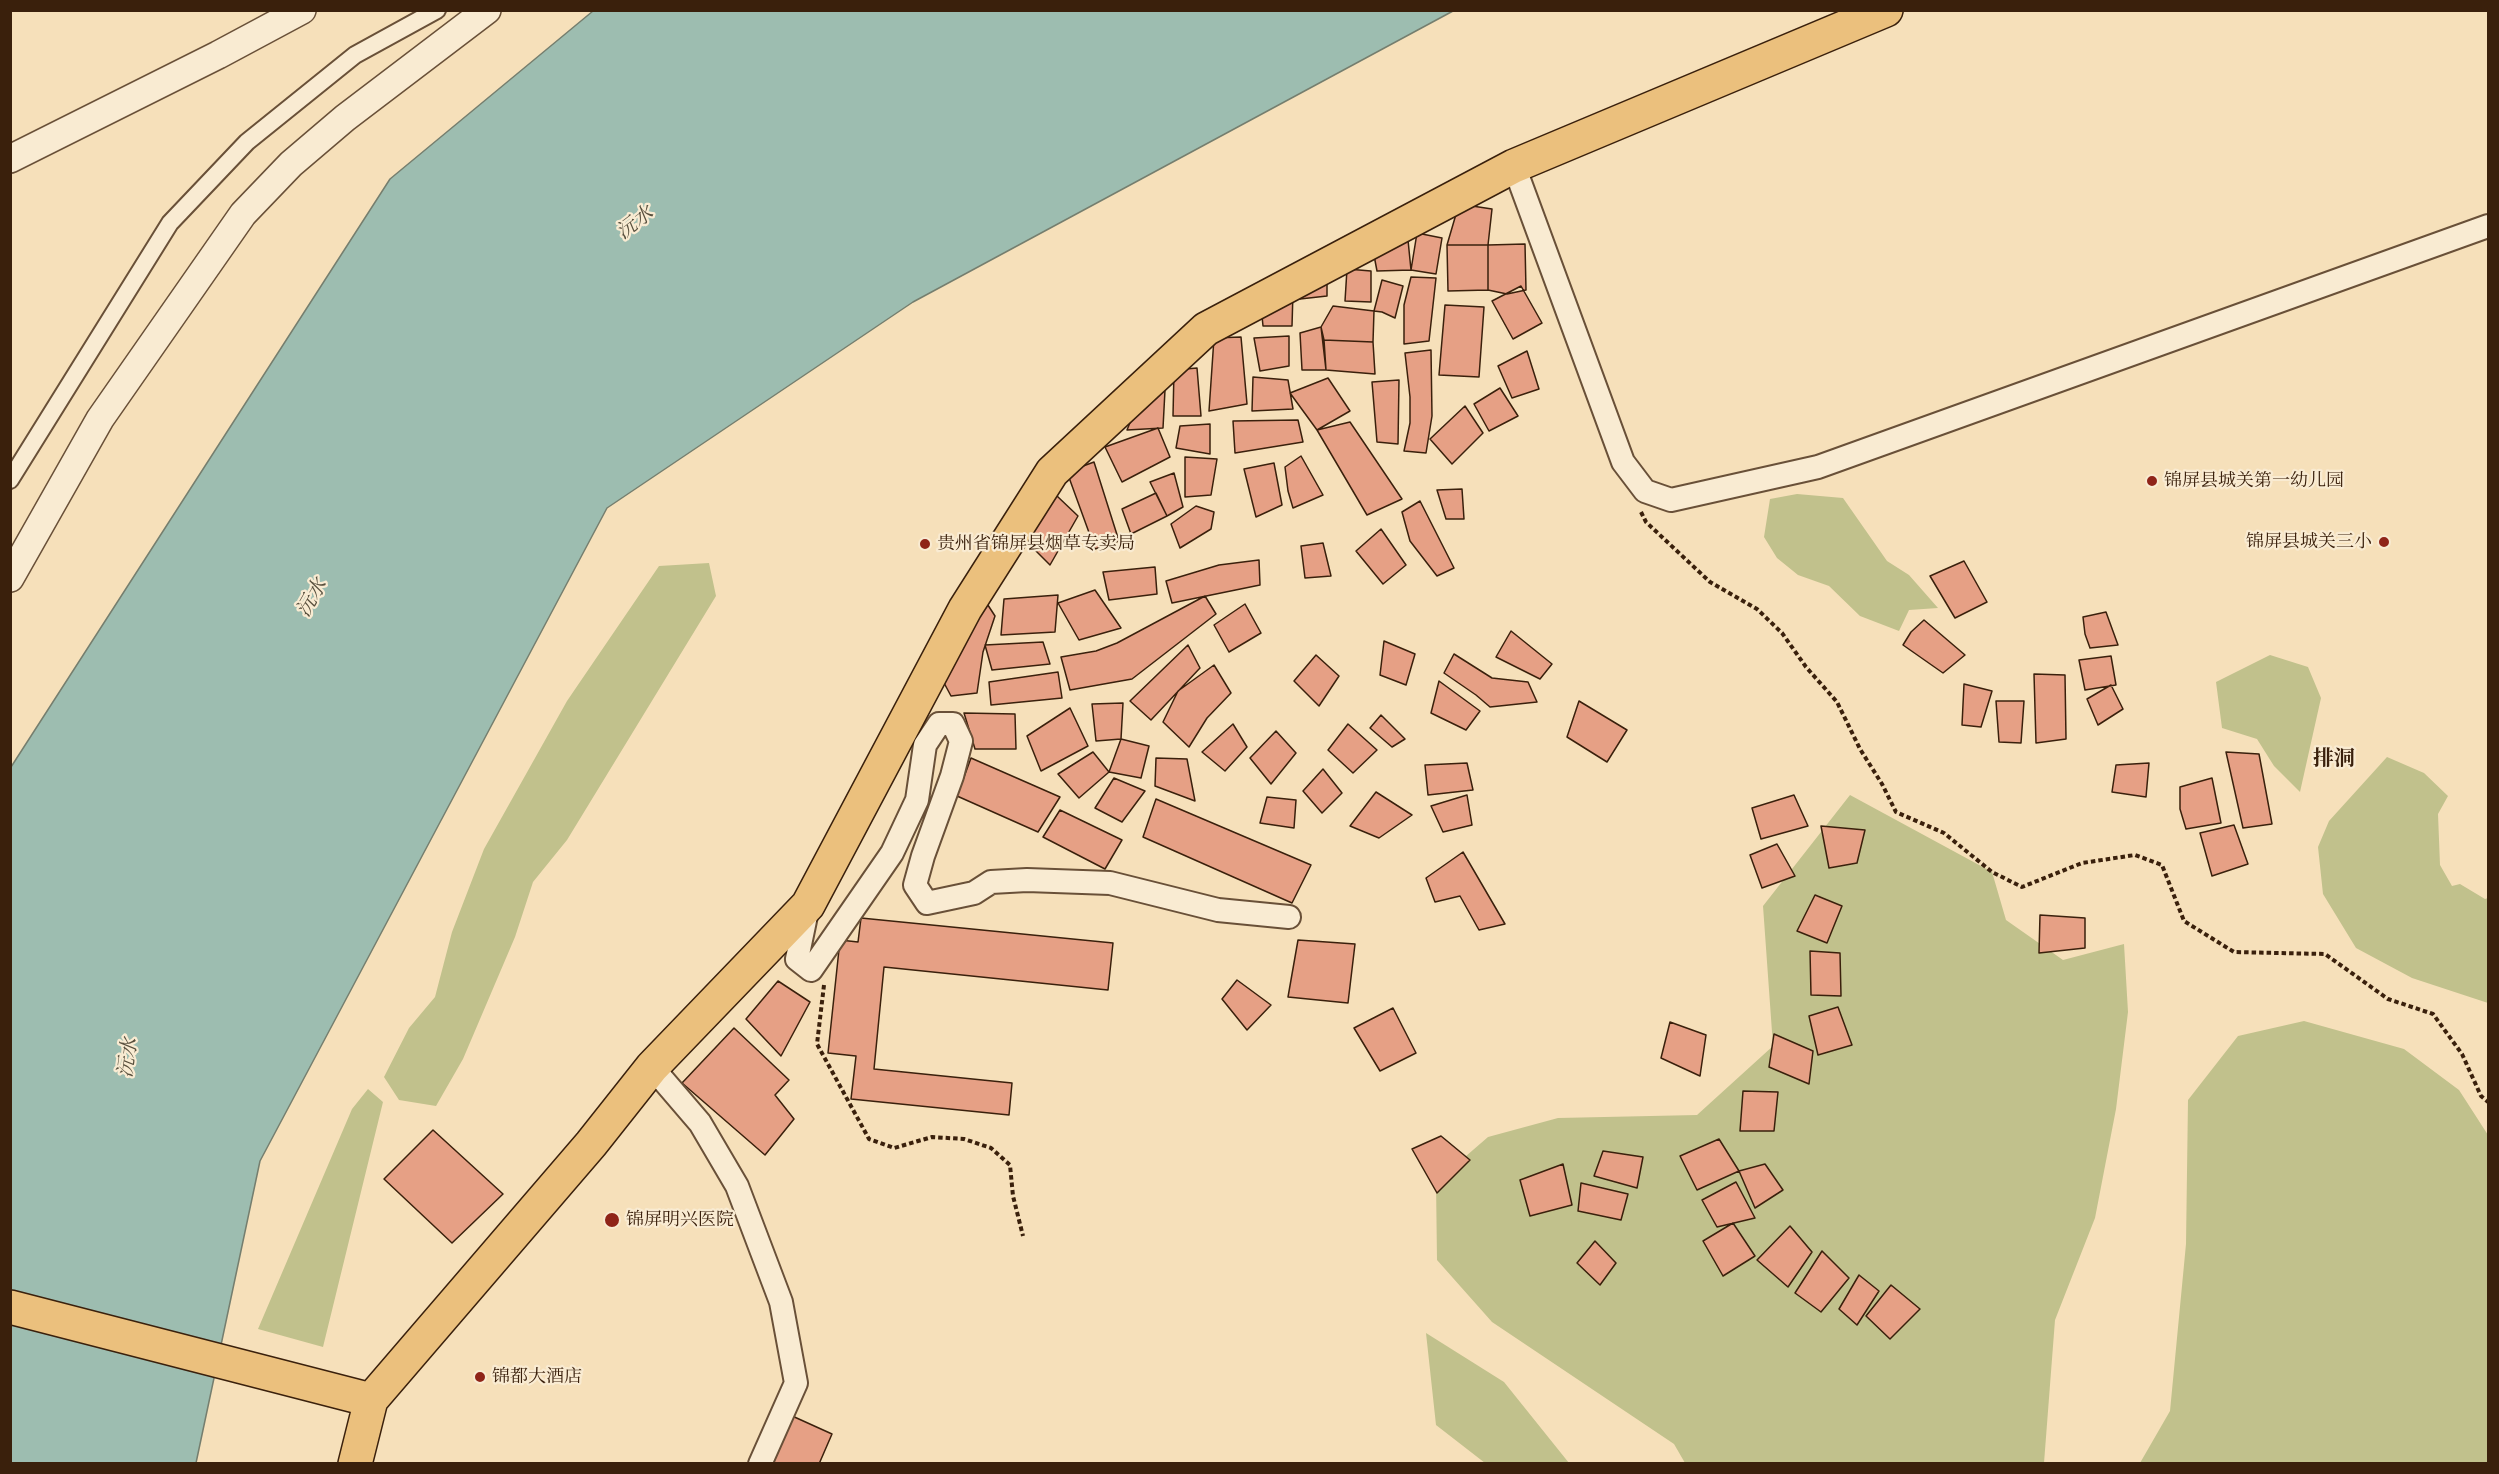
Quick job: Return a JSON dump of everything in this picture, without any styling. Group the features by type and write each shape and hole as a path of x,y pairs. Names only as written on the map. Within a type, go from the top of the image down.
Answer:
{"main road":[{"path":"355,1464 371,1400 591,1144 652,1067 808,904 965,609 1052,472 1206,329 1514,166 1886,10"},
{"path":"10,1307 371,1400"}],"street":[{"path":"10,159 218,56 302,10"},
{"path":"10,480 170,224 247,142 354,55 437,10"},
{"path":"10,578 100,419 243,214 291,164 345,118 487,10"},
{"path":"1514,166 1623,462 1645,491 1671,500 1818,467 2488,226"},
{"path":"808,904 797,959 812,970 892,853 917,800 925,745 939,724 953,724 961,741 952,776 915,885 927,903 974,893 991,882 1027,880 1110,883 1218,910 1289,917"},
{"path":"652,1067 700,1124 737,1186 781,1302 796,1383 760,1464"}],"path":[{"path":"1636,501 1646,522 1672,548 1710,582 1757,609 1782,633 1806,667 1837,702 1860,749 1896,812 1944,833 1992,872 2022,887 2082,863 2135,855 2162,865 2184,921 2234,952 2325,954 2388,999 2433,1014 2462,1054 2481,1096 2488,1102"},
{"path":"812,970 825,975 817,1044 869,1139 894,1148 932,1137 964,1139 991,1148 1010,1165 1013,1196 1023,1236"}],"green space":[{"path":"1797,494 1843,498 1887,561 1909,575 1938,608 1909,610 1899,631 1860,616 1829,586 1798,575 1777,558 1764,537 1770,499"},
{"path":"709,563 716,596 567,840 533,882 515,937 463,1059 436,1106 399,1100 384,1077 409,1028 435,997 452,932 484,849 567,701 659,566"},
{"path":"2270,655 2308,667 2321,698 2300,792 2274,766 2257,739 2222,728 2216,682"},
{"path":"2387,757 2424,773 2448,796 2438,814 2440,865 2452,886 2460,884 2485,899 2488,898 2488,1003 2412,978 2356,948 2323,894 2318,847 2329,821"},
{"path":"1850,795 1992,872 2006,920 2063,960 2124,944 2128,1012 2116,1109 2095,1218 2055,1320 2044,1463 1685,1463 1674,1444 1492,1322 1437,1260 1436,1182 1488,1137 1558,1118 1697,1115 1773,1046 1763,906"},
{"path":"2304,1021 2404,1049 2459,1090 2488,1135 2488,1463 2140,1463 2170,1411 2186,1244 2188,1100 2238,1036"},
{"path":"368,1089 383,1102 323,1347 258,1329 352,1109"},
{"path":"1426,1333 1504,1382 1569,1463 1485,1463 1436,1425"}],"water":[{"name":"沅水","path":"593,11 1453,11 913,302 607,508 260,1161 196,1463 11,1464 11,767 390,179"}],"building":[{"path":"1459,204 1492,209 1488,245 1447,245"},
{"path":"1417,233 1442,238 1436,274 1411,270"},
{"path":"1408,240 1411,270 1377,271 1373,250"},
{"path":"1525,244 1526,290 1507,294 1488,290 1488,245"},
{"path":"1447,245 1488,245 1488,290 1448,291"},
{"path":"1347,269 1371,271 1371,302 1345,301"},
{"path":"1327,275 1327,296 1300,299 1304,285"},
{"path":"1411,277 1436,278 1429,341 1404,344 1404,305"},
{"path":"1382,280 1403,286 1395,318 1374,311"},
{"path":"1521,286 1542,323 1513,339 1492,301"},
{"path":"1293,292 1292,326 1263,326 1261,306"},
{"path":"1445,305 1484,307 1479,377 1439,375"},
{"path":"1333,306 1374,311 1373,342 1324,340 1321,327"},
{"path":"1321,327 1326,370 1302,370 1300,333"},
{"path":"1289,336 1289,366 1260,371 1254,338"},
{"path":"1241,337 1247,404 1209,411 1214,338"},
{"path":"1324,340 1373,342 1375,374 1326,370"},
{"path":"1431,350 1432,416 1426,453 1404,451 1410,423 1410,397 1405,353"},
{"path":"1527,351 1539,389 1512,398 1498,366"},
{"path":"1197,368 1201,416 1173,416 1174,370"},
{"path":"1253,377 1288,380 1293,409 1252,411"},
{"path":"1328,378 1350,411 1317,430 1290,393"},
{"path":"1399,380 1398,444 1377,442 1372,382"},
{"path":"1500,388 1518,416 1489,431 1474,404"},
{"path":"1165,390 1163,428 1127,430 1138,403"},
{"path":"1465,406 1483,433 1452,464 1430,439"},
{"path":"1298,420 1303,442 1235,453 1233,421"},
{"path":"1350,422 1402,499 1367,515 1317,430"},
{"path":"1210,424 1210,454 1176,448 1180,426"},
{"path":"1158,428 1170,457 1122,482 1105,447"},
{"path":"1301,456 1323,495 1293,508 1285,467"},
{"path":"1185,457 1217,459 1211,495 1185,497"},
{"path":"1094,462 1119,541 1095,549 1067,472"},
{"path":"1274,463 1282,505 1256,517 1244,469"},
{"path":"1174,473 1183,507 1167,516 1150,482"},
{"path":"1462,489 1464,519 1446,519 1437,490"},
{"path":"1156,493 1167,516 1131,534 1122,509"},
{"path":"1057,496 1078,516 1050,565 1022,537"},
{"path":"1420,501 1454,568 1437,576 1410,541 1402,512"},
{"path":"1196,506 1214,512 1211,529 1180,548 1171,524"},
{"path":"1381,529 1406,565 1383,584 1356,551"},
{"path":"1323,543 1331,576 1305,578 1301,546"},
{"path":"1259,560 1260,585 1172,603 1166,581 1219,565"},
{"path":"1964,561 1987,602 1955,618 1930,576"},
{"path":"1155,567 1157,594 1109,600 1103,572"},
{"path":"1095,590 1121,628 1079,640 1058,603"},
{"path":"1058,595 1055,632 1001,635 1004,599"},
{"path":"1205,596 1216,614 1132,679 1070,690 1061,657 1096,651 1117,643"},
{"path":"984,599 995,616 983,652 977,693 951,696 943,681"},
{"path":"1245,604 1261,633 1229,652 1214,625"},
{"path":"2106,612 2118,645 2090,648 2083,617"},
{"path":"1924,620 1965,655 1943,673 1903,645 1911,632"},
{"path":"1511,631 1552,664 1540,679 1496,657"},
{"path":"1384,641 1415,654 1406,685 1380,675"},
{"path":"1043,642 1050,664 992,670 985,645"},
{"path":"1188,645 1200,668 1151,720 1130,701"},
{"path":"1454,654 1492,678 1528,682 1537,702 1490,707 1444,673"},
{"path":"1316,655 1339,676 1319,706 1294,681"},
{"path":"2111,656 2116,685 2085,690 2079,660"},
{"path":"1214,665 1231,693 1207,718 1189,747 1163,722 1178,691"},
{"path":"1058,672 1062,698 991,705 989,682"},
{"path":"2034,674 2065,675 2066,739 2036,743"},
{"path":"1439,681 1480,711 1466,730 1431,713"},
{"path":"1964,684 1992,691 1981,727 1962,725"},
{"path":"2111,685 2123,709 2098,725 2087,699"},
{"path":"1579,701 1627,730 1607,762 1567,737"},
{"path":"1996,701 2024,701 2021,743 1999,742"},
{"path":"1123,703 1121,739 1096,741 1092,704"},
{"path":"1070,708 1088,746 1041,771 1027,736"},
{"path":"964,713 1015,714 1016,749 975,749"},
{"path":"1381,715 1405,739 1392,747 1370,728"},
{"path":"1233,724 1247,747 1225,771 1202,752"},
{"path":"1348,724 1377,750 1353,773 1328,750"},
{"path":"1276,731 1296,753 1271,784 1250,758"},
{"path":"1121,739 1149,746 1141,778 1109,772"},
{"path":"1093,752 1109,772 1079,798 1058,774"},
{"path":"2226,752 2259,754 2272,824 2243,828"},
{"path":"971,758 1060,797 1038,832 957,796"},
{"path":"1156,758 1187,759 1195,801 1155,786"},
{"path":"1467,763 1473,790 1428,795 1425,765"},
{"path":"2149,763 2146,797 2112,792 2116,765"},
{"path":"1323,769 1342,793 1322,813 1303,791"},
{"path":"1114,778 1145,791 1122,822 1095,808"},
{"path":"2212,778 2221,823 2186,829 2180,809 2180,787"},
{"path":"1376,792 1412,815 1379,838 1350,826"},
{"path":"1467,795 1472,825 1443,832 1431,806"},
{"path":"1794,795 1808,826 1761,839 1752,808"},
{"path":"1267,797 1296,800 1294,828 1260,823"},
{"path":"1156,799 1311,865 1292,903 1143,837"},
{"path":"1060,810 1122,840 1105,869 1043,837"},
{"path":"2234,825 2248,864 2212,876 2200,833"},
{"path":"1821,826 1865,830 1857,863 1829,868"},
{"path":"1777,844 1795,876 1762,888 1750,855"},
{"path":"1463,852 1505,924 1479,930 1460,896 1435,902 1426,878"},
{"path":"1815,895 1842,906 1827,943 1797,931"},
{"path":"2040,915 2085,918 2085,948 2039,953"},
{"path":"861,918 1113,943 1108,990 884,967 874,1069 1012,1083 1009,1115 851,1099 856,1056 828,1053 840,940 858,942"},
{"path":"1298,940 1355,944 1348,1003 1288,997"},
{"path":"1810,951 1840,953 1841,996 1811,995"},
{"path":"1237,980 1271,1005 1247,1030 1222,999"},
{"path":"778,981 810,1002 781,1056 746,1019"},
{"path":"1838,1007 1852,1045 1818,1055 1809,1016"},
{"path":"1393,1008 1416,1053 1380,1071 1354,1028"},
{"path":"1670,1022 1706,1035 1700,1076 1661,1058"},
{"path":"734,1028 789,1080 775,1095 794,1119 765,1155 682,1083"},
{"path":"1774,1034 1813,1051 1809,1084 1769,1067"},
{"path":"1743,1091 1778,1092 1774,1131 1740,1131"},
{"path":"433,1130 503,1194 452,1243 384,1179"},
{"path":"1441,1136 1470,1160 1437,1193 1412,1149"},
{"path":"1719,1139 1739,1171 1697,1190 1680,1156"},
{"path":"1603,1151 1643,1157 1637,1188 1594,1176"},
{"path":"1563,1164 1572,1205 1530,1216 1520,1180"},
{"path":"1765,1164 1783,1190 1755,1208 1739,1171"},
{"path":"1736,1182 1755,1218 1717,1227 1702,1200"},
{"path":"1581,1183 1628,1194 1621,1220 1578,1211"},
{"path":"1733,1223 1755,1256 1723,1276 1703,1241"},
{"path":"1790,1226 1812,1252 1788,1287 1757,1260"},
{"path":"1595,1241 1616,1263 1600,1285 1577,1263"},
{"path":"1822,1251 1849,1278 1821,1312 1795,1293"},
{"path":"1859,1275 1879,1291 1857,1325 1839,1309"},
{"path":"1891,1285 1920,1309 1890,1339 1866,1316"},
{"path":"790,1415 832,1434 819,1464 769,1464"}],"place":[{"name":"锦屏县城关第一幼儿园","path":"2152,481"},
{"name":"锦屏县城关三小","path":"2384,542"},
{"name":"贵州省锦屏县烟草专卖局","path":"925,544"},
{"name":"锦屏明兴医院","path":"612,1220"},
{"name":"锦都大酒店","path":"480,1377"}],"district":[{"name":"排洞","path":"2334,759"}]}
